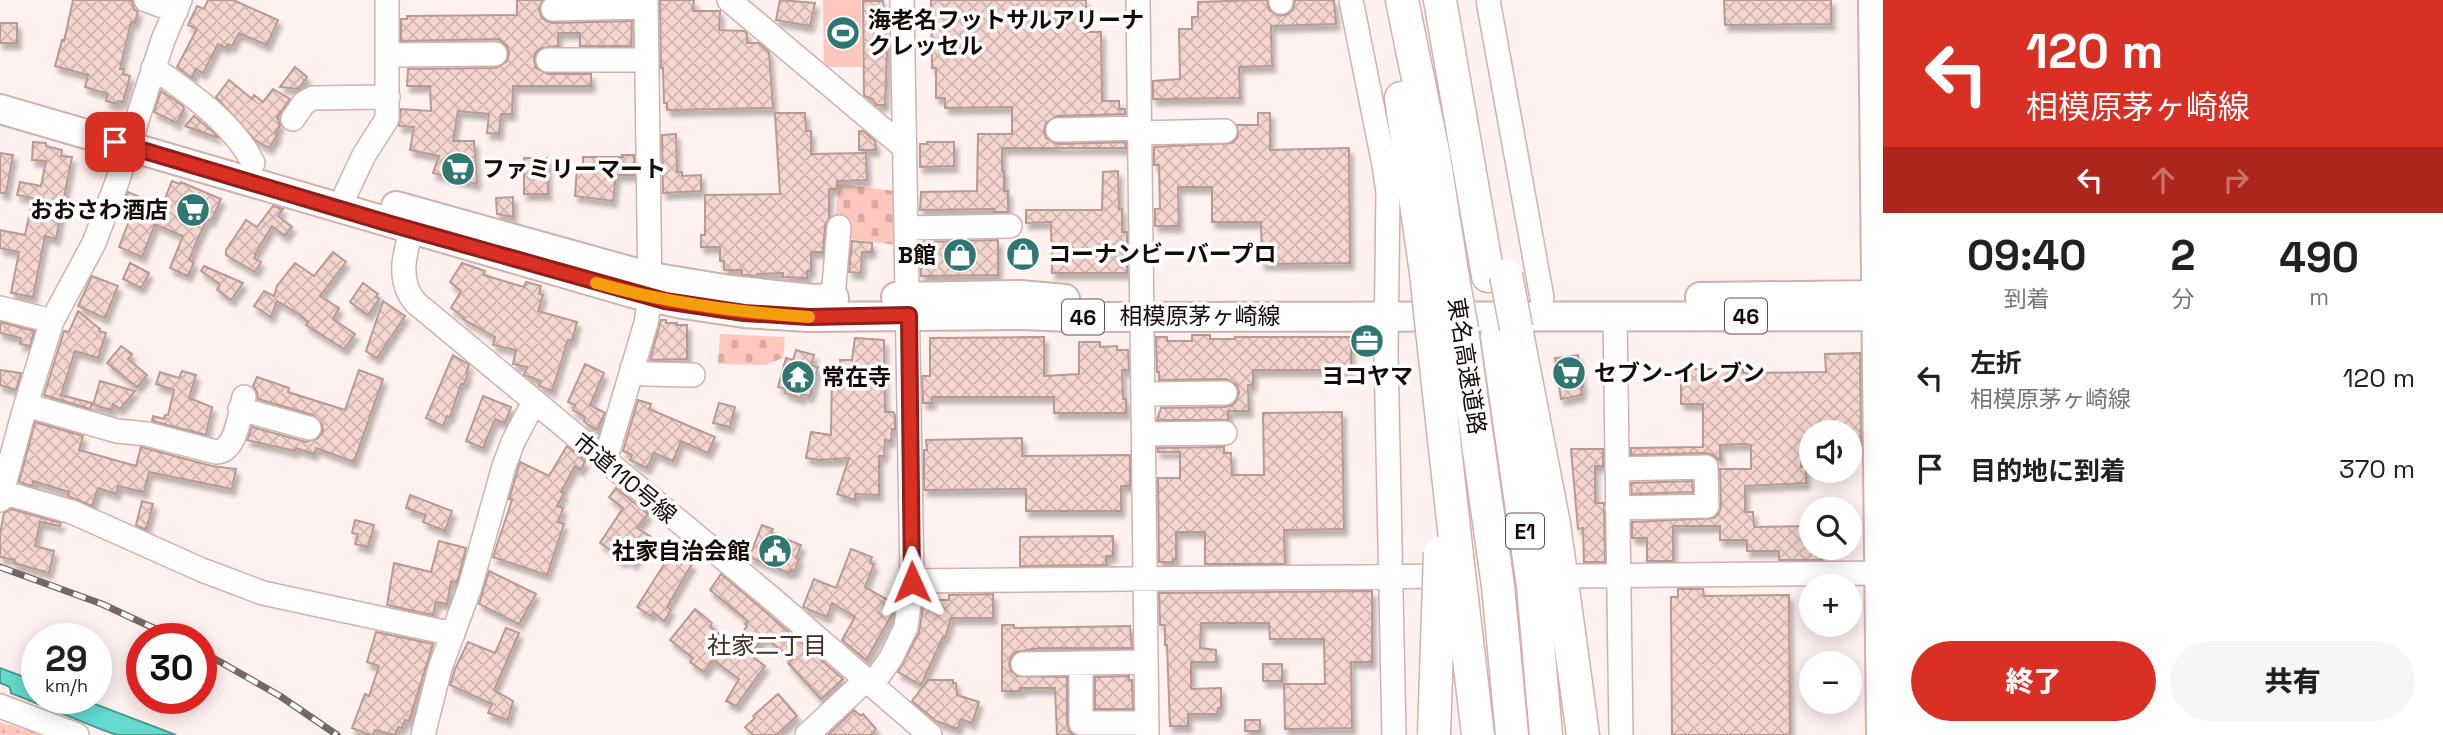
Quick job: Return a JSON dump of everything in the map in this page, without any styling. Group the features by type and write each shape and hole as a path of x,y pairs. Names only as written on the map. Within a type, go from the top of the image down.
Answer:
{"highway":[{"path":"1383,0 1439,275"},
{"name":"東名高速道路","path":"1402,0 1434,158 1440,330 1498,586 1512,735"},
{"name":"東名高速道路","path":"1443,15 1506,328 1546,735"},
{"path":"1506,328 1554,524 1583,735"},
{"path":"1440,330 1440,481 1456,562 1478,735"},
{"path":"1434,735 1456,562"}],"main road":[{"path":"1873,0 1880,305 1881,735"},
{"name":"相模原茅ヶ崎線","path":"0,92 130,138 732,311 829,317 909,306"},
{"name":"相模原茅ヶ崎線","path":"0,109 253,163 346,193 414,221"},
{"name":"相模原茅ヶ崎線","path":"650,287 730,290 909,306 1386,307 1615,316 1880,305"},
{"name":"相模原茅ヶ崎線","path":"1386,307 1542,298 1880,305"}],"street":[{"path":"146,0 178,6 153,68 94,243 52,321 1,496 72,512 202,570 263,593 453,634"},
{"path":"346,193 364,155 387,119 387,0"},
{"path":"729,0 905,148"},
{"path":"807,735 869,682 891,658 906,626 912,582 902,0"},
{"path":"1081,663 1081,723 1147,729 1139,0"},
{"path":"1351,0 1388,192 1386,307 1394,735"},
{"path":"1488,0 1542,298"},
{"path":"553,9 646,4 650,287 646,323 605,461"},
{"path":"387,55 495,54"},
{"path":"548,60 646,60"},
{"path":"153,68 192,96 242,141 253,163"},
{"path":"293,119 303,103 313,98 388,97"},
{"path":"1058,130 1225,131"},
{"name":"市道110号線","path":"414,221 403,271 405,287 416,303 930,735"},
{"path":"907,228 996,222"},
{"path":"833,298 839,227"},
{"path":"0,308 52,321"},
{"path":"1615,316 1621,735"},
{"path":"632,368 645,374 693,375"},
{"path":"1144,394 1225,393"},
{"path":"423,735 439,668 470,587 504,466 534,402"},
{"path":"26,405 117,431 147,433 216,452 224,452 230,445 242,403 286,415 309,428"},
{"path":"1144,434 1225,433"},
{"path":"1617,469 1706,467 1707,506 1617,508"},
{"path":"912,582 1390,576 1456,562"},
{"path":"1570,576 1881,573"},
{"path":"1023,664 1146,662"},
{"path":"0,706 77,735"}],"green space":[{"name":"海老名フットサルアリーナ クレッセル","path":"823,0 861,0 862,67 824,67"},
{"path":"839,184 895,191 896,245 842,238 835,223"},
{"path":"720,334 785,337 783,358 765,365 718,364"},
{"path":"0,722 45,735 0,735"}],"water":[{"path":"0,668 21,676 21,697 11,693 10,687 0,683"},
{"path":"112,711 176,735 117,735 63,714 112,714"}],"building":[{"path":"73,0 127,0 132,1 134,10 138,11 135,23 131,22 120,69 124,69 123,74 130,76 123,102 118,101 117,104 106,101 108,94 85,87 88,75 55,66 62,40 64,41"},
{"path":"208,0 233,0 278,20 267,45 239,33 232,46 228,44 226,48 218,44 203,73 196,69 192,78 177,67 197,29 188,25 197,6 204,9"},
{"path":"517,0 543,0 539,9 541,16 553,23 632,21 631,46 580,46 580,33 558,33 558,46 542,48 536,52 536,68 548,74 591,74 591,86 513,86 512,114 501,114 499,134 487,133 489,114 458,111 453,141 474,141 477,184 433,173 439,156 410,150 414,127 399,126 401,109 431,111 430,86 407,86 408,69 496,68 507,61 509,53 507,46 499,39 401,41 401,19 407,19 407,16 517,15"},
{"path":"660,0 694,0 693,11 720,11 719,30 744,31 747,34 747,43 759,43 769,52 773,108 667,110 661,68"},
{"path":"780,0 815,3 810,26 776,20"},
{"path":"931,0 1086,0 1087,32 1101,32 1102,101 1119,101 1119,109 1125,109 1125,114 1057,116 1046,123 1044,131 1046,138 1058,144 1126,142 1126,148 1002,148 1002,171 1004,191 1008,191 1008,212 994,212 994,209 920,210 921,192 977,191 978,134 1012,134 1012,107 945,108 945,98 936,98 936,68 932,68"},
{"path":"1267,0 1269,10 1280,16 1293,10 1295,0 1334,0 1336,24 1271,26 1272,66 1239,67 1240,98 1153,99 1153,81 1180,79 1179,29 1192,29 1192,17 1198,17 1198,2"},
{"path":"1724,0 1831,0 1831,24 1725,25"},
{"path":"863,1 883,1 883,38 887,38 885,105 876,105 873,99 864,96"},
{"path":"0,23 17,23 17,43 0,43"},
{"path":"295,67 307,77 298,89 280,87"},
{"path":"229,80 252,99 254,95 263,102 273,89 290,99 277,117 280,125 275,133 278,134 269,148 255,140 216,97"},
{"path":"161,91 183,106 177,123 154,112"},
{"path":"775,113 805,113 806,131 811,131 811,154 866,153 867,180 837,181 837,189 829,189 829,218 825,226 823,252 811,252 811,271 807,271 807,278 783,277 783,273 742,275 742,270 724,270 724,261 720,261 720,247 701,247 701,235 705,235 705,195 780,194"},
{"path":"1258,113 1270,113 1270,150 1349,148 1350,263 1262,264 1261,222 1212,222 1212,187 1178,187 1179,226 1155,226 1155,209 1160,209 1159,165 1154,165 1154,147 1232,143 1238,137 1237,125 1258,125"},
{"path":"194,116 213,132 219,138 185,126"},
{"path":"859,131 863,131 875,141 876,150 859,150"},
{"path":"676,134 677,172 682,172 682,176 701,175 701,191 663,193 662,135"},
{"path":"33,142 46,143 46,146 62,150 61,156 72,157 56,239 45,236 33,297 11,293 19,252 0,248 0,230 25,235 33,198 17,195 20,182 41,186 46,161 32,160"},
{"path":"954,142 954,166 920,167 920,144"},
{"path":"0,153 13,155 6,193 0,193"},
{"path":"622,155 634,155 634,175 616,175 613,201 575,196 577,167 583,168 583,157 623,157"},
{"path":"524,158 547,158 548,194 524,194"},
{"path":"1118,171 1122,232 1127,232 1127,273 1052,273 1051,222 1026,223 1026,210 1102,210 1103,172"},
{"path":"172,181 181,182 221,199 212,219 206,221 196,243 189,260 194,262 188,276 170,268 183,236 155,224 142,257 119,247 134,208 124,204 128,192 162,206"},
{"path":"513,197 513,217 497,214 496,198"},
{"path":"273,206 283,209 278,216 292,227 285,236 272,226 255,254 254,258 261,262 255,272 226,255 226,250 246,220 257,227"},
{"name":"B館","path":"998,240 998,275 921,276 921,242"},
{"path":"852,241 872,243 872,252 862,252 861,273 849,272"},
{"path":"333,252 346,262 320,296 339,308 333,319 355,334 344,349 306,325 308,322 300,315 277,301 271,317 254,306 264,291 274,296 277,286 295,263 314,276"},
{"path":"130,263 149,273 141,288 123,279"},
{"path":"462,263 485,271 484,275 524,287 526,282 541,286 539,294 543,295 538,311 577,322 572,341 568,340 552,391 539,386 541,381 524,375 527,367 513,364 516,350 493,345 495,337 463,319 464,317 451,308 461,291 450,282"},
{"path":"204,266 243,283 231,300 217,290 220,284 201,271"},
{"path":"92,276 118,286 105,318 78,306"},
{"path":"363,283 378,294 376,297 379,299 368,315 350,302"},
{"path":"383,301 405,316 377,358 366,351"},
{"path":"78,311 100,329 99,331 106,333 98,358 75,351 61,395 92,403 90,409 44,395 64,331 69,332"},
{"path":"661,320 687,325 687,359 650,360"},
{"path":"0,322 34,331 30,346 20,344 21,338 0,333"},
{"path":"1192,335 1210,335 1210,339 1351,337 1351,370 1253,370 1253,385 1248,385 1249,411 1228,411 1228,420 1157,420 1161,408 1225,407 1233,405 1237,399 1237,385 1226,379 1159,380 1156,337 1167,337 1167,341 1192,341"},
{"path":"1044,337 1044,376 1079,374 1079,342 1100,342 1100,347 1117,346 1117,350 1128,350 1129,370 1122,370 1126,413 1054,413 1054,397 932,397 932,403 923,403 922,376 930,376 930,338"},
{"path":"855,338 884,340 885,412 893,412 895,415 895,429 892,429 891,441 885,440 884,456 879,456 879,495 855,494 855,500 837,494 849,458 806,458 811,432 831,435 832,371 837,373 840,360 852,360"},
{"path":"121,346 132,354 128,359 147,375 137,387 107,363"},
{"name":"常在寺","path":"796,350 814,355 811,365 818,367 810,396 802,394 801,398 785,393 786,389 778,387 786,358 793,360"},
{"path":"1860,353 1861,420 1799,420 1799,483 1806,483 1745,486 1745,512 1753,512 1754,527 1799,526 1799,560 1779,560 1779,551 1747,551 1747,540 1720,540 1720,526 1673,526 1673,561 1647,561 1647,538 1632,538 1632,522 1714,518 1721,506 1720,469 1751,469 1751,445 1746,444 1720,445 1720,461 1706,453 1631,455 1631,448 1703,447 1703,404 1681,404 1681,369 1743,369 1743,373 1826,372 1825,354"},
{"path":"453,355 469,365 468,374 464,384 461,384 450,417 447,416 443,426 426,418"},
{"name":"セブン-イレブン","path":"1578,355 1582,395 1561,399 1555,358"},
{"path":"585,364 604,373 590,405 605,413 597,430 584,421 585,417 573,410 575,405 568,402"},
{"path":"0,370 21,373 16,390 0,385"},
{"path":"359,370 383,379 354,462 316,448 314,454 296,448 295,451 247,440 252,427 306,442 318,438 323,431 322,424 313,415 258,399 253,386 257,377 289,388 288,392 345,410"},
{"path":"182,371 196,375 189,398 212,407 206,435 152,421 153,416 164,419 165,415 168,415 174,390 156,384 160,372 179,378"},
{"path":"100,381 135,391 120,409 113,404 112,410 93,405"},
{"path":"483,396 511,407 505,423 495,419 483,448 466,441"},
{"path":"638,400 651,404 649,409 715,437 708,453 681,441 673,461 654,453 647,468 630,460 632,455 623,451"},
{"path":"719,403 735,407 730,427 713,423"},
{"path":"1342,412 1344,529 1284,530 1285,564 1205,564 1205,532 1176,532 1176,559 1173,559 1173,562 1159,562 1158,478 1180,478 1180,452 1158,452 1157,448 1224,447 1224,453 1231,453 1232,475 1264,475 1263,413"},
{"path":"35,422 83,436 79,450 136,466 141,447 212,466 236,469 232,489 149,472 144,492 118,486 116,494 98,488 92,506 68,496 69,492 33,481 32,486 19,482"},
{"path":"1022,438 1022,456 1130,455 1130,486 1121,486 1121,511 1026,511 1026,489 924,490 926,440"},
{"path":"567,446 585,462 580,470 575,466 561,492 564,493 557,506 563,508 558,522 564,524 547,575 493,557 512,500 509,499 520,462 549,476"},
{"path":"1571,449 1603,449 1603,466 1595,466 1595,503 1604,503 1605,562 1584,562 1583,528 1578,529"},
{"path":"1692,481 1693,492 1632,494 1631,483"},
{"path":"616,488 648,514 637,528 650,536 634,563 626,558 623,562 600,543 623,508 609,497"},
{"path":"410,495 452,511 445,531 423,522 426,515 406,508"},
{"path":"142,501 153,504 146,530 136,525"},
{"path":"11,509 61,523 60,526 40,522 35,546 54,551 49,573 0,557 4,513"},
{"path":"355,520 374,525 368,547 355,544 358,534 352,533"},
{"name":"社家自治会館","path":"762,525 773,529 771,533 801,545 794,572 791,570 789,573 749,557"},
{"path":"1113,536 1113,556 1106,556 1106,565 1020,566 1020,537"},
{"path":"439,541 466,548 457,583 451,581 447,604 436,602 433,615 387,605 394,563 431,572"},
{"path":"851,549 872,557 870,563 874,564 865,587 895,604 894,611 866,660 842,640 855,617 832,603 827,617 803,607 814,579 836,588"},
{"path":"672,552 692,564 667,607 671,610 664,621 653,612 651,616 637,607"},
{"path":"489,571 536,594 519,624 479,604"},
{"path":"721,574 843,679 821,699 788,663 793,659 764,637 750,655 765,666 736,706 726,701 739,679 713,660 704,672 690,662 693,658 670,640 695,609 712,623 710,627 734,645 748,621 710,590"},
{"path":"1678,589 1703,589 1704,596 1789,595 1790,735 1672,735 1671,597 1678,597"},
{"path":"1372,591 1372,662 1351,662 1352,728 1285,729 1284,684 1325,684 1324,639 1270,639 1269,623 1201,623 1200,648 1216,650 1216,662 1191,662 1191,689 1221,688 1221,708 1218,708 1217,714 1188,714 1188,726 1170,726 1167,645 1165,625 1160,625 1159,593"},
{"path":"993,594 993,618 951,618 945,638 943,637 921,685 898,672 919,633 924,600 949,600 949,595"},
{"path":"1002,625 1014,625 1014,628 1130,626 1132,648 1040,648 1016,652 1011,657 1011,671 1017,676 1067,677 1067,723 1069,731 1074,735 1057,735 1055,688 1002,691"},
{"path":"506,628 519,633 494,690 513,701 508,720 488,713 492,704 450,685 468,642 495,653"},
{"path":"376,632 433,644 409,721 405,720 402,728 398,727 395,735 375,730 373,735 370,735 352,728 365,694 369,696 379,666 367,662"},
{"path":"1263,664 1282,664 1282,681 1263,681"},
{"path":"1129,676 1129,680 1132,680 1133,709 1095,709 1095,677"},
{"path":"928,680 953,680 953,683 956,683 957,695 979,702 972,723 961,719 958,728 954,728 936,721 912,701"},
{"path":"778,694 797,716 776,735 753,735 745,727 755,718 753,716"},
{"path":"854,710 861,716 863,714 876,729 871,735 828,735"},
{"path":"1245,720 1260,720 1260,731 1245,731"}],"railway":[{"path":"0,567 102,604 143,623"},
{"path":"217,660 280,696 337,735"}],"slow traffic":[{"path":"596,283 683,304 744,313 809,317"}],"place":[{"name":"海老名フットサルアリーナ クレッセル","path":"843,33"},
{"name":"ファミリーマート","path":"458,169"},
{"name":"おおさわ酒店","path":"193,210"},
{"name":"コーナンビーバープロ","path":"1023,254"},
{"name":"B館","path":"960,255"},
{"name":"ヨコヤマ","path":"1367,341"},
{"name":"セブン-イレブン","path":"1569,373"},
{"name":"常在寺","path":"798,377"},
{"name":"社家自治会館","path":"775,551"}],"district":[{"name":"社家二丁目","path":"767,645"}],"route":[{"path":"115,142 387,223 665,301 744,313 809,317 909,315 912,582"}]}
